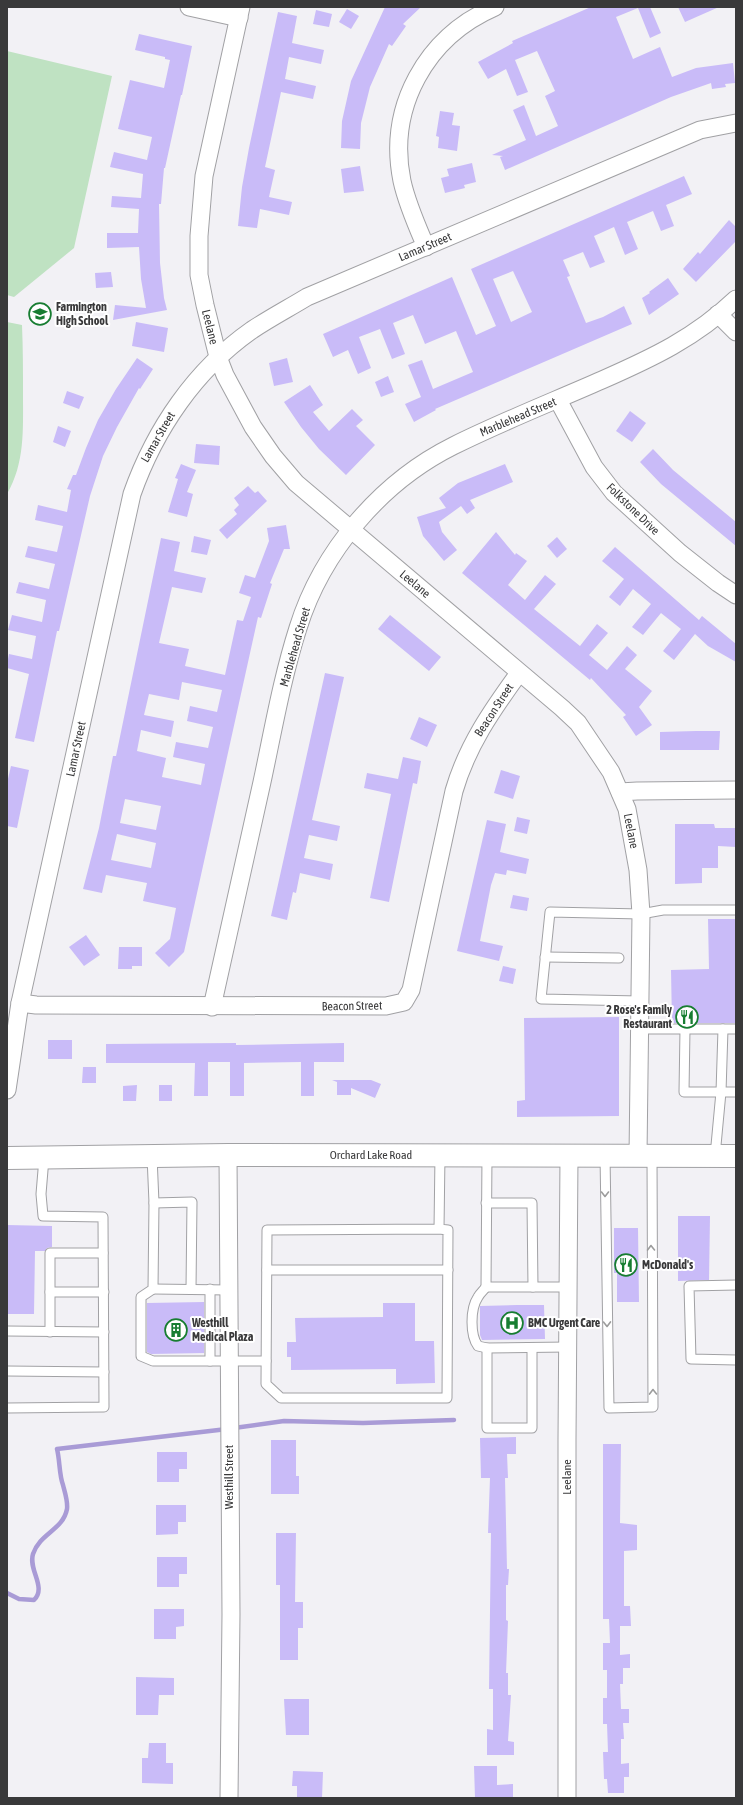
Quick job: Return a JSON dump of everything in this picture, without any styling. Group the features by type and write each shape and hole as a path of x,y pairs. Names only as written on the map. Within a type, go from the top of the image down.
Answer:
{"main road":[{"name":"Orchard Lake Road","path":"7,1158 44,1156 228,1155 726,1156"}],"street":[{"path":"189,7 240,12"},
{"path":"426,247 410,210 402,179 400,142 403,113 406,102 426,62 440,45 459,27 495,7"},
{"name":"Leelane","path":"240,12 204,176 199,236 199,275 218,358 233,393 273,456 296,483 578,723 594,745 610,772 627,809 638,870 641,914 640,1030 645,1156"},
{"name":"Lamar Street","path":"7,1090 20,1003 132,494 142,465 166,420 182,397 218,358 252,330 307,297 700,130 736,123"},
{"name":"Marblehead Street","path":"212,1007 298,628 311,594 322,573 351,530 369,509 387,492 428,460 477,435 662,353 682,342 736,299"},
{"path":"718,314 736,332"},
{"name":"Folkstone Drive","path":"558,400 594,467 614,493 680,553 718,584 736,595"},
{"name":"Beacon Street","path":"20,1003 36,1005 212,1007 386,1006 404,1002 411,990 454,791 461,769 480,730 519,673"},
{"path":"620,792 736,790"},
{"name":"Westhill Street","path":"228,1155 230,1798"},
{"name":"Leelane","path":"567,1798 569,1156"}],"lane":[{"path":"640,1001 541,999 550,912 641,914 663,910 736,910"},
{"path":"545,957 620,958"},
{"path":"686,1029 684,1092 736,1092"},
{"path":"722,1029 721,1092 726,1156"},
{"path":"640,1030 736,1029"},
{"path":"439,1229 440,1155"},
{"path":"487,1155 486,1287 477,1298 473,1313 473,1340 478,1346 486,1348 568,1347"},
{"path":"606,1155 609,1408 653,1407 645,1156"},
{"path":"7,1408 104,1407 103,1217 43,1216 41,1194 44,1156"},
{"path":"152,1156 154,1203 152,1289"},
{"path":"154,1203 192,1202 191,1289"},
{"path":"486,1203 532,1203 533,1287"},
{"path":"268,1230 448,1230 448,1398 281,1398 266,1384 267,1270 268,1230"},
{"path":"50,1332 50,1253 103,1253"},
{"path":"267,1270 448,1270"},
{"path":"736,1285 689,1286 690,1359 736,1360"},
{"path":"486,1287 569,1287"},
{"path":"229,1290 152,1289 141,1297 141,1356 153,1361 266,1361"},
{"path":"210,1289 210,1361"},
{"path":"50,1292 104,1292"},
{"path":"7,1331 104,1332"},
{"path":"486,1348 487,1428 532,1428 532,1348"},
{"path":"7,1371 104,1372"}],"green space":[{"path":"7,51 112,76 74,248 14,297 7,295"},
{"path":"7,322 22,325 23,434 17,470 7,494"}],"building":[{"path":"385,7 421,7 403,24 406,26 392,46 389,44 370,87 361,123 360,149 341,148 342,121 351,81"},
{"path":"591,7 650,7 661,33 650,38 638,8 616,17 633,59 660,47 672,77 696,68 733,63 735,83 725,84 726,87 712,89 711,83 671,97 505,170 500,157 503,156 492,155 526,140 513,110 524,105 536,136 558,126 545,96 555,91 537,51 515,60 528,92 517,96 506,69 488,79 478,62 513,43 512,41"},
{"path":"678,7 719,7 685,22"},
{"path":"347,9 359,16 351,29 339,22"},
{"path":"316,10 332,14 329,27 313,24"},
{"path":"278,12 297,16 292,43 324,50 321,64 289,57 285,79 316,86 313,99 281,92 265,167 275,170 269,197 292,202 289,215 260,209 257,228 238,226 242,187 249,148"},
{"path":"139,34 192,46 182,95 164,168 161,204 159,204 160,263 167,310 113,320 115,305 146,308 141,279 139,247 107,248 107,233 138,233 139,209 111,207 112,196 141,198 143,174 110,167 114,152 147,160 152,137 118,129 130,80 164,88 170,60 165,59 165,57 135,50"},
{"path":"440,111 454,113 452,125 460,126 457,151 438,148 439,137 436,136"},
{"path":"472,163 476,182 464,185 465,188 445,193 441,178 449,176 447,169"},
{"path":"360,166 364,191 344,193 341,169"},
{"path":"684,176 692,194 666,205 674,226 661,231 653,211 627,222 638,249 625,255 614,227 594,236 605,262 590,268 583,252 563,260 570,276 567,277 586,323 603,317 624,306 632,324 435,409 436,410 414,422 405,404 421,397 408,365 422,360 433,389 473,372 456,331 425,344 413,315 393,323 405,354 392,359 380,329 359,337 371,368 358,374 348,350 333,357 323,334 452,277 476,335 496,326 471,269","holes":["513,271 532,312 511,322 493,279"]},
{"path":"729,220 736,227 736,241 696,282 683,269 698,252 700,254"},
{"path":"111,272 113,287 96,288 95,273"},
{"path":"668,278 679,294 649,315 642,298"},
{"path":"136,322 168,328 164,352 132,346"},
{"path":"137,358 153,369 140,389 139,388 117,427 103,456 90,496 59,631 57,631 34,742 15,738 29,674 7,668 9,654 32,659 36,636 8,630 12,615 42,622 46,600 16,593 19,582 49,589 55,564 25,557 28,546 57,552 63,526 35,520 38,505 67,512 71,490 67,489 73,475 76,475 98,420 116,389"},
{"path":"287,358 293,382 274,386 269,363"},
{"path":"388,376 394,392 381,397 375,382"},
{"path":"310,385 323,405 313,412 329,431 352,409 363,420 356,426 375,445 346,475 319,449 301,427 284,402"},
{"path":"67,391 84,397 79,409 63,403"},
{"path":"630,411 646,423 632,442 616,431"},
{"path":"58,426 71,431 65,447 53,442"},
{"path":"196,444 220,446 219,465 194,463"},
{"path":"653,449 673,470 736,522 736,546 661,484 640,462"},
{"path":"181,464 196,470 187,492 193,494 187,517 168,512 178,479 175,478"},
{"path":"505,464 513,482 470,500 475,508 467,514 461,506 439,522 442,532 457,550 444,561 423,536 417,517 446,508 439,498 458,483"},
{"path":"248,486 255,493 258,491 267,501 227,539 219,530 237,514 234,510 239,505 234,498"},
{"path":"286,525 290,549 284,549 270,583 272,584 261,618 258,617 184,952 169,967 155,953 170,939 176,908 143,901 147,883 106,875 102,893 83,889 99,828 113,756 116,756 161,538 180,542 174,571 206,578 202,593 172,587 159,643 189,649 185,666 225,675 237,620 243,621 251,597 239,593 245,575 255,578 269,541 267,528","holes":["182,682 222,690 217,712 190,706 187,721 213,727 208,748 176,742 173,757 205,764 201,785 162,777 166,758 137,751 141,730 171,737 174,721 144,715 149,694 179,700","125,799 161,806 156,830 120,823","117,834 156,843 151,868 111,860"]},
{"path":"496,532 515,555 516,553 527,561 508,585 525,600 545,575 556,584 534,609 580,646 597,624 608,633 589,655 607,670 627,646 637,655 625,669 652,691 639,707 652,725 636,736 623,717 626,715 591,678 590,680 462,573"},
{"path":"194,536 211,540 207,555 191,552"},
{"path":"557,537 567,549 557,558 547,546"},
{"path":"615,547 699,620 702,616 736,644 736,662 708,646 695,634 674,660 663,651 681,629 661,613 643,635 632,627 651,604 633,589 620,606 609,597 624,579 602,561"},
{"path":"390,615 441,657 429,671 378,629"},
{"path":"325,673 344,677 312,820 340,826 337,841 309,835 304,858 333,864 330,880 300,873 296,893 293,892 287,920 271,916"},
{"path":"419,717 437,725 427,747 410,739"},
{"path":"720,731 719,750 660,750 660,732"},
{"path":"403,757 421,761 417,784 413,783 389,902 370,898 391,794 364,788 367,773 398,779"},
{"path":"11,766 29,770 17,828 7,826 7,783"},
{"path":"501,770 520,776 513,799 494,793"},
{"path":"517,817 530,820 527,834 514,831"},
{"path":"487,820 506,824 500,852 529,859 526,874 507,870 506,875 495,873 491,885 480,941 503,946 499,961 457,951"},
{"path":"675,824 714,824 715,828 736,828 736,847 718,846 718,868 702,868 702,883 675,884"},
{"path":"513,895 529,898 527,911 510,908"},
{"path":"708,919 736,919 736,1023 672,1023 671,970 709,969"},
{"path":"86,935 100,955 84,966 69,947"},
{"path":"119,947 142,947 142,966 132,966 132,969 118,969"},
{"path":"503,966 516,969 513,984 499,981"},
{"path":"619,1017 619,1116 517,1117 517,1101 525,1100 524,1018"},
{"path":"48,1040 72,1040 72,1059 48,1059"},
{"path":"236,1043 236,1045 344,1043 344,1062 314,1062 314,1096 301,1096 301,1062 244,1063 244,1096 230,1096 230,1062 208,1062 208,1096 194,1096 195,1063 106,1063 106,1044"},
{"path":"83,1067 96,1067 96,1083 82,1083"},
{"path":"332,1080 371,1080 381,1084 375,1098 351,1088 351,1095 337,1095 337,1082"},
{"path":"137,1085 136,1101 123,1101 123,1086"},
{"path":"159,1085 172,1085 172,1101 159,1101"},
{"path":"678,1216 710,1216 709,1280 678,1281"},
{"path":"7,1225 52,1226 52,1247 47,1248 45,1251 35,1251 34,1314 7,1314"},
{"name":"McDonald's","path":"614,1228 638,1228 639,1302 617,1302 617,1273 614,1273"},
{"name":"Westhill Medical Plaza","path":"204,1302 204,1353 151,1354 147,1352 147,1303"},
{"path":"383,1303 415,1303 415,1341 434,1341 435,1383 396,1384 396,1369 291,1370 291,1357 287,1357 287,1342 296,1342 295,1318 383,1317"},
{"name":"BMC Urgent Care","path":"544,1305 545,1339 482,1340 480,1335 480,1306"},
{"path":"516,1437 516,1454 507,1454 508,1478 505,1478 507,1569 509,1569 508,1585 506,1585 506,1620 508,1621 506,1673 508,1673 508,1695 511,1695 508,1741 514,1742 514,1755 487,1755 487,1729 493,1730 493,1689 489,1689 491,1533 488,1533 490,1478 481,1478 480,1438"},
{"path":"271,1440 296,1440 296,1476 299,1476 299,1494 271,1494"},
{"path":"603,1444 621,1444 620,1523 637,1525 637,1550 624,1551 624,1606 630,1606 631,1626 620,1626 620,1655 630,1654 630,1668 623,1668 623,1684 620,1684 621,1709 629,1709 629,1723 623,1723 624,1739 621,1739 621,1764 629,1763 629,1777 624,1777 624,1793 608,1793 607,1779 604,1779 603,1752 608,1752 607,1724 603,1724 603,1698 607,1698 607,1670 603,1670 603,1643 610,1643 609,1619 603,1619"},
{"path":"157,1452 187,1452 187,1469 179,1469 179,1482 157,1482"},
{"path":"156,1505 186,1505 186,1522 178,1522 178,1534 156,1535"},
{"path":"276,1533 296,1533 295,1602 303,1602 303,1628 298,1628 298,1660 280,1660 280,1585 276,1585"},
{"path":"157,1557 187,1557 187,1574 179,1574 179,1587 157,1587"},
{"path":"154,1609 184,1609 184,1626 176,1627 176,1639 154,1639"},
{"path":"136,1677 174,1678 174,1695 159,1695 158,1715 136,1715"},
{"path":"284,1699 309,1699 309,1735 286,1735"},
{"path":"149,1743 166,1743 166,1763 173,1763 173,1784 142,1783 142,1758 148,1758"},
{"path":"474,1766 497,1766 497,1785 513,1784 513,1798 475,1798"},
{"path":"293,1771 323,1772 322,1798 297,1798 297,1786 292,1786"}],"waterway":[{"path":"234,1428 284,1421 363,1423 454,1420"},
{"path":"7,1593 19,1599 34,1600 39,1590 33,1566 33,1554 41,1541 61,1522 65,1516 67,1500 61,1476 57,1449 227,1429"}],"place":[{"name":"Farmington High School","path":"40,314"},
{"name":"2 Rose's Family Restaurant","path":"687,1017"},
{"name":"McDonald's","path":"626,1265"},
{"name":"BMC Urgent Care","path":"512,1323"},
{"name":"Westhill Medical Plaza","path":"176,1330"}]}
